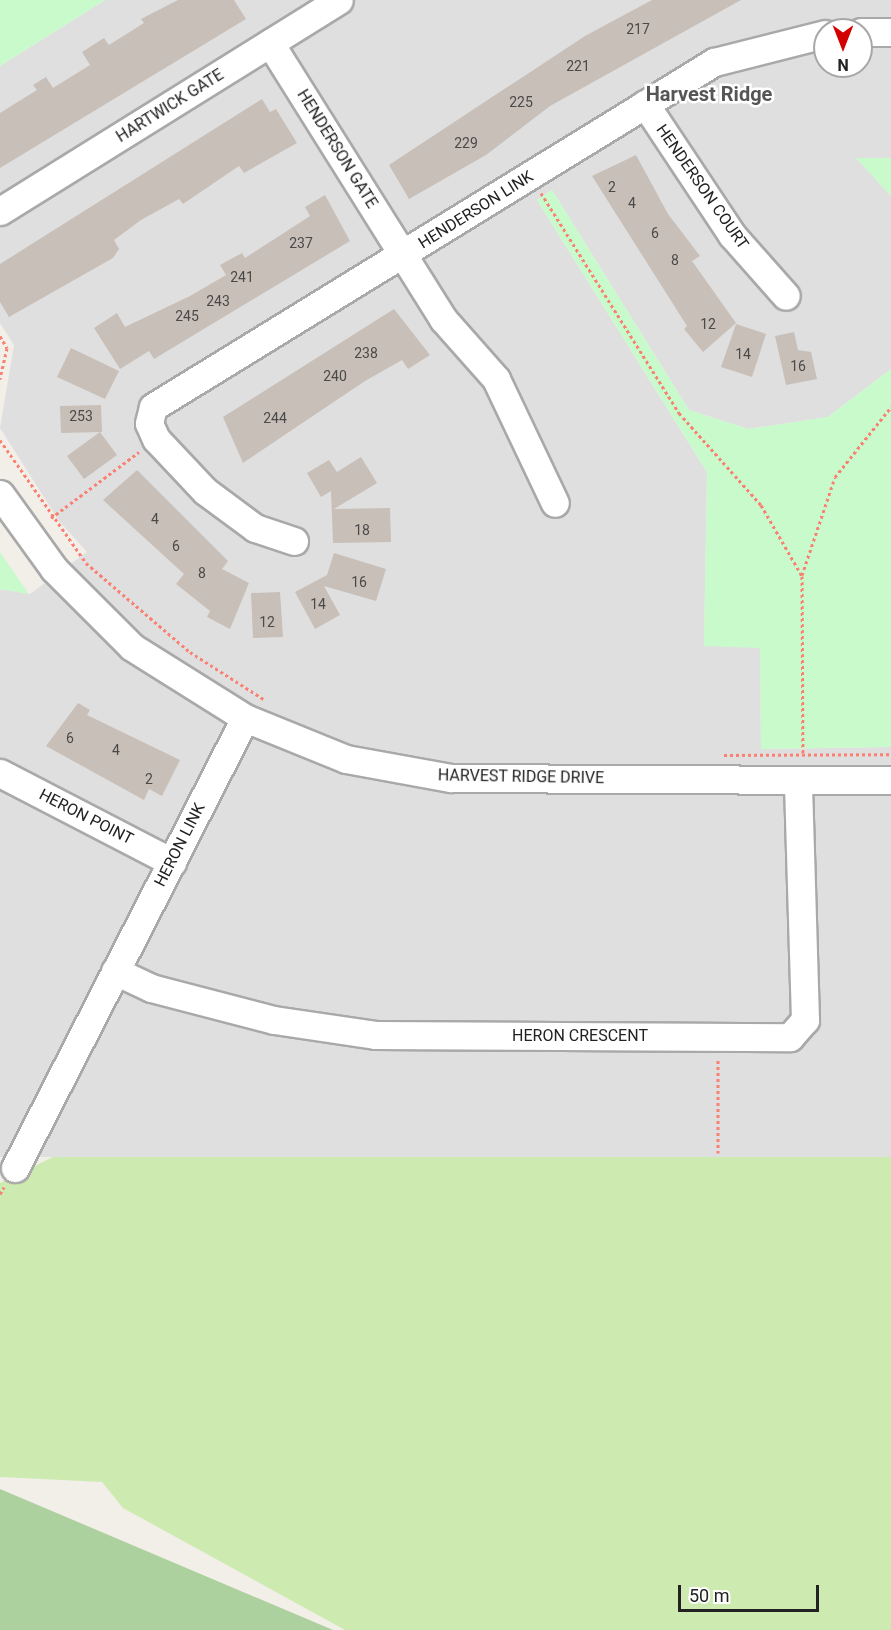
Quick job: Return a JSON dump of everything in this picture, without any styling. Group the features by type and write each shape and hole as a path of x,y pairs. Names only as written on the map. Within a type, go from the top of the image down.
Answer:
{"street":[{"name":"HARTWICK GATE","path":"0,211 339,0"},
{"path":"873,32 891,32"},
{"name":"HENDERSON LINK","path":"152,431 153,407 714,62 813,37"},
{"name":"HENDERSON GATE","path":"270,43 401,256 443,319 496,379 555,503"},
{"name":"HENDERSON COURT","path":"645,104 732,235 786,296"},
{"path":"152,431 205,491 255,528 294,540"},
{"name":"HARVEST RIDGE DRIVE","path":"0,494 54,569 132,647 245,718 346,759 451,778 891,780"},
{"name":"HERON LINK","path":"15,1168 245,718"},
{"name":"HERON POINT","path":"0,773 172,862"},
{"name":"HERON CRESCENT","path":"115,971 151,988 274,1020 375,1035 789,1037 805,1020 798,781"}],"path":[{"path":"531,176 679,413 761,505 802,576"},
{"path":"0,336 7,348 0,379"},
{"path":"803,754 802,576 835,477 891,407"},
{"path":"51,518 152,431"},
{"path":"0,440 51,518 86,563 143,616 274,706"},
{"path":"722,754 891,754"},
{"path":"718,1037 718,1154"}],"shaded area":[{"path":"105,0 891,0 891,158 856,158 891,196 891,369 828,417 748,429 689,410 552,190 537,200 707,472 704,645 760,647 761,749 891,747 891,1157 0,1157 0,589 30,594 87,552 59,521 0,428 14,345 0,323 0,66"}],"green space":[{"path":"0,0 105,0 0,66"},
{"path":"856,158 891,158 891,196"},
{"path":"552,190 689,410 748,429 828,417 891,369 891,747 761,749 760,648 704,646 707,472 537,200"},
{"path":"0,552 29,594 0,589"},
{"path":"53,1157 891,1157 891,1630 345,1630 123,1508 102,1482 0,1477 0,1183"},
{"path":"0,1489 333,1630 0,1630"}],"building":[{"path":"178,0 234,0 246,19 0,168 0,113 37,90 33,85 46,77 53,88 90,65 82,52 104,38 109,45 144,23 141,19"},
{"path":"652,0 741,0 550,106 486,155 409,199 389,165 585,36"},
{"path":"262,99 270,112 276,109 297,143 244,173 239,166 183,204 179,199 141,220 114,240 119,249 113,258 9,317 0,302 0,264"},
{"path":"636,155 668,214 700,256 692,261 736,323 703,352 684,329 687,326 592,176"},
{"path":"325,195 350,241 154,359 149,351 120,369 94,328 117,313 125,327 190,296 226,275 220,265 242,253 245,258 310,216 305,207"},
{"path":"394,309 430,355 408,369 402,360 365,381 243,463 223,417"},
{"path":"736,324 766,334 752,377 721,367"},
{"path":"794,332 798,350 811,352 817,379 786,385 775,336"},
{"path":"71,348 119,371 105,399 57,377"},
{"path":"101,405 102,432 61,433 60,406"},
{"path":"100,432 117,455 84,479 67,456"},
{"path":"361,457 377,483 334,509 390,508 391,542 333,543 331,491 321,497 307,473 329,460 337,472"},
{"path":"137,470 228,561 222,569 249,583 230,629 207,617 210,611 176,584 184,574 103,500"},
{"path":"334,553 386,569 376,601 324,586 340,615 315,629 295,592 327,575"},
{"path":"280,592 283,637 253,638 251,593"},
{"path":"78,703 90,710 87,715 180,760 162,796 149,789 144,800 46,746"}],"district":[{"name":"Harvest Ridge","path":"709,94"}]}
